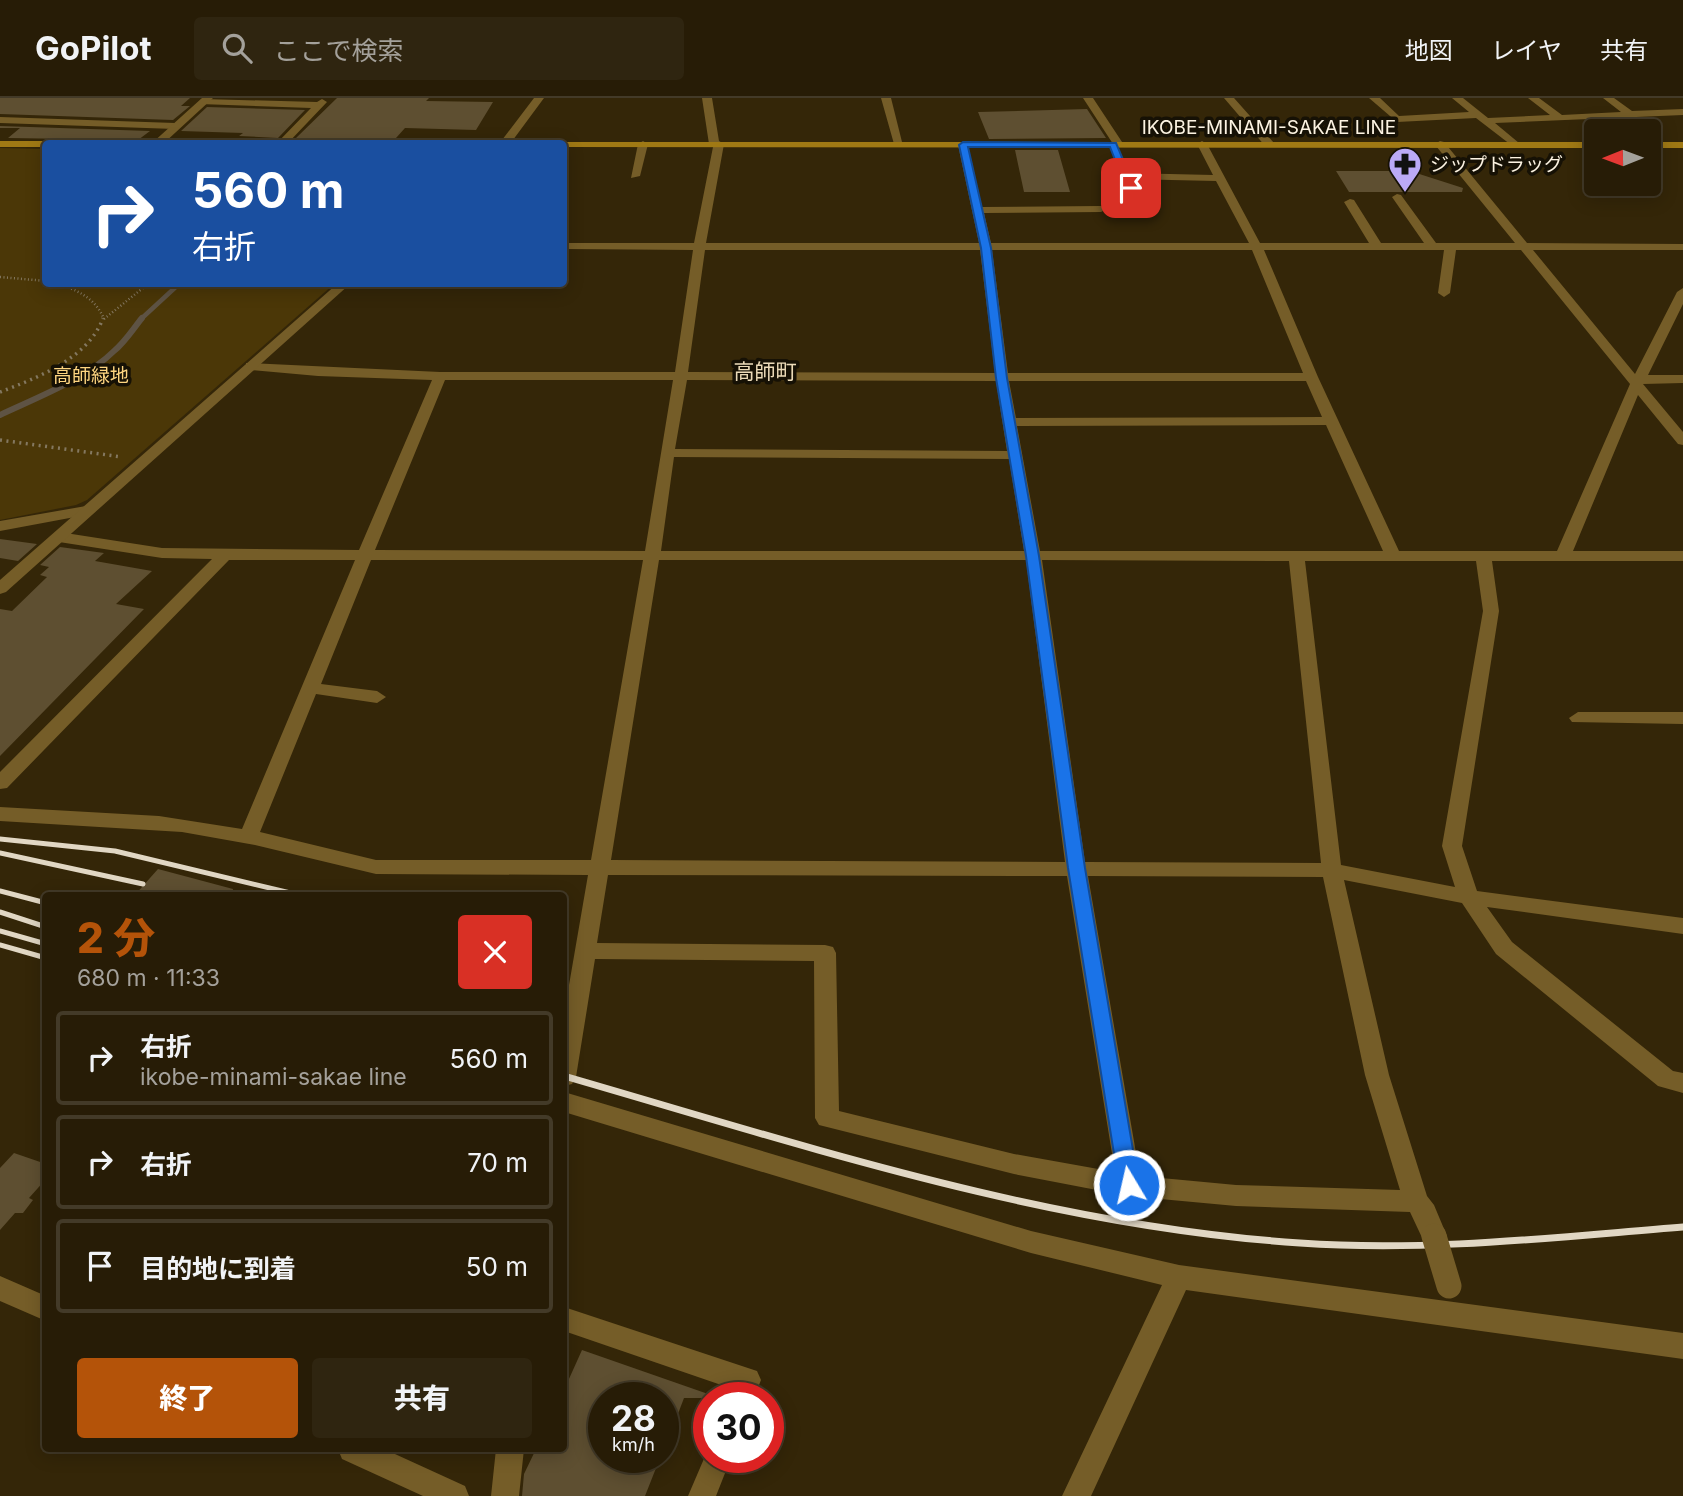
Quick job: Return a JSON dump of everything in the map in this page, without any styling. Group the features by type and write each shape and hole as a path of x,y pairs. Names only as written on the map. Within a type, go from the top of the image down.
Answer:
{"main road":[{"path":"0,144 42,144"},
{"name":"IKOBE-MINAMI-SAKAE LINE","path":"567,144 963,145 1119,157 1202,144 1584,145"},
{"path":"1661,145 1683,145"}],"street":[{"path":"507,140 540,98"},
{"path":"567,1051 577,966 599,866 717,144 707,98"},
{"path":"886,98 899,145"},
{"path":"1088,98 1119,157 1131,188"},
{"path":"1229,98 1242,98"},
{"path":"1229,98 1270,145"},
{"path":"1374,98 1398,118 1683,113"},
{"path":"1457,98 1515,145"},
{"path":"1534,98 1559,117"},
{"path":"1608,98 1631,115"},
{"path":"160,140 206,100 322,102"},
{"path":"285,140 322,102"},
{"path":"0,120 175,126"},
{"path":"635,176 643,144"},
{"path":"1202,144 1257,248 1311,377 1392,554"},
{"path":"1440,144 1683,441"},
{"path":"963,145 986,248 1002,378 1033,556 1076,868 1129,1185"},
{"path":"1119,157 1220,178"},
{"path":"1397,197 1433,248"},
{"path":"1350,202 1378,248"},
{"path":"977,210 1101,209"},
{"path":"567,246 1683,247"},
{"path":"1444,293 1450,248"},
{"path":"0,589 341,287"},
{"path":"1563,555 1637,382 1683,292"},
{"path":"251,366 330,373 440,376 1311,377"},
{"path":"248,837 440,376"},
{"path":"1637,382 1683,379"},
{"path":"1009,422 1331,421"},
{"path":"667,453 1015,456"},
{"path":"0,526 86,511"},
{"path":"59,537 162,553 225,555 1683,556"},
{"path":"1483,554 1491,611 1452,846 1469,897 1504,948 1666,1079 1683,1083"},
{"path":"0,783 225,555"},
{"path":"1296,555 1332,870 1354,979 1377,1075 1416,1201 1425,1213 1458,1313"},
{"path":"311,688 376,697"},
{"path":"1578,718 1683,718"},
{"path":"0,814 45,819 181,825 248,837 376,867 1332,870 1469,897 1683,926"},
{"path":"577,966 825,953 827,1118 1044,1171 1129,1185 1237,1194 1416,1201"},
{"path":"567,1103 1031,1242 1180,1277 1458,1313 1683,1346"},
{"path":"1076,1496 1180,1277"},
{"path":"0,1288 42,1307"},
{"path":"567,1320 747,1380 746,1382"},
{"path":"359,1452 455,1496"},
{"path":"505,1496 510,1452"},
{"path":"702,1496 711,1473"}],"path":[{"path":"0,277 42,281"},
{"path":"67,287 81,292 99,307 104,319"},
{"path":"0,392 32,380 75,356 104,319 144,287"},
{"path":"0,440 131,458"}],"green space":[{"name":"高師緑地","path":"0,148 42,149 42,287 331,287 87,500 76,505 0,520"}],"building":[{"path":"0,98 190,98 181,106 190,106 173,120 0,114"},
{"path":"337,98 429,98 426,101 493,102 476,130 405,128 396,138 296,138"},
{"path":"207,107 305,110 278,138 239,136 243,133 181,131"},
{"path":"1087,109 1106,138 989,139 978,112"},
{"path":"0,126 150,131 138,140 8,138 20,128"},
{"path":"1015,150 1058,150 1070,192 1024,192"},
{"path":"1336,171 1410,171 1463,188 1462,192 1349,192"},
{"path":"0,539 37,544 18,561 0,558"},
{"path":"60,547 104,553 95,561 152,571 116,604 144,609 0,756 0,609 12,611 47,577 40,575 49,567 40,565"},
{"path":"158,869 233,889 233,892 138,892"},
{"path":"14,1153 42,1163 42,1183 29,1198 33,1200 23,1213 15,1213 0,1230 0,1168"},
{"path":"582,1350 674,1382 588,1382 588,1473 654,1473 645,1496 522,1496 524,1474 535,1452 567,1452 567,1383"},
{"path":"679,1384 693,1389 693,1398 684,1398 679,1411"}],"waterway":[{"path":"142,318 176,287"},
{"path":"0,415 60,387 103,361 125,340 142,318"}],"railway":[{"path":"0,839 115,851 286,892"},
{"path":"0,853 143,884"},
{"path":"0,891 42,902"},
{"path":"0,912 42,926"},
{"path":"0,931 42,943"},
{"path":"0,945 42,957"},
{"path":"567,1077 928,1179 1112,1220 1206,1234 1300,1243 1396,1246 1492,1242 1683,1227"}],"place":[{"name":"ジップドラッグ","path":"1405,194"}],"district":[{"name":"高師町","path":"765,372"}],"route":[{"path":"1129,1185 1076,868 1033,556 1002,378 986,248 963,145 1113,145 1131,188"}]}
